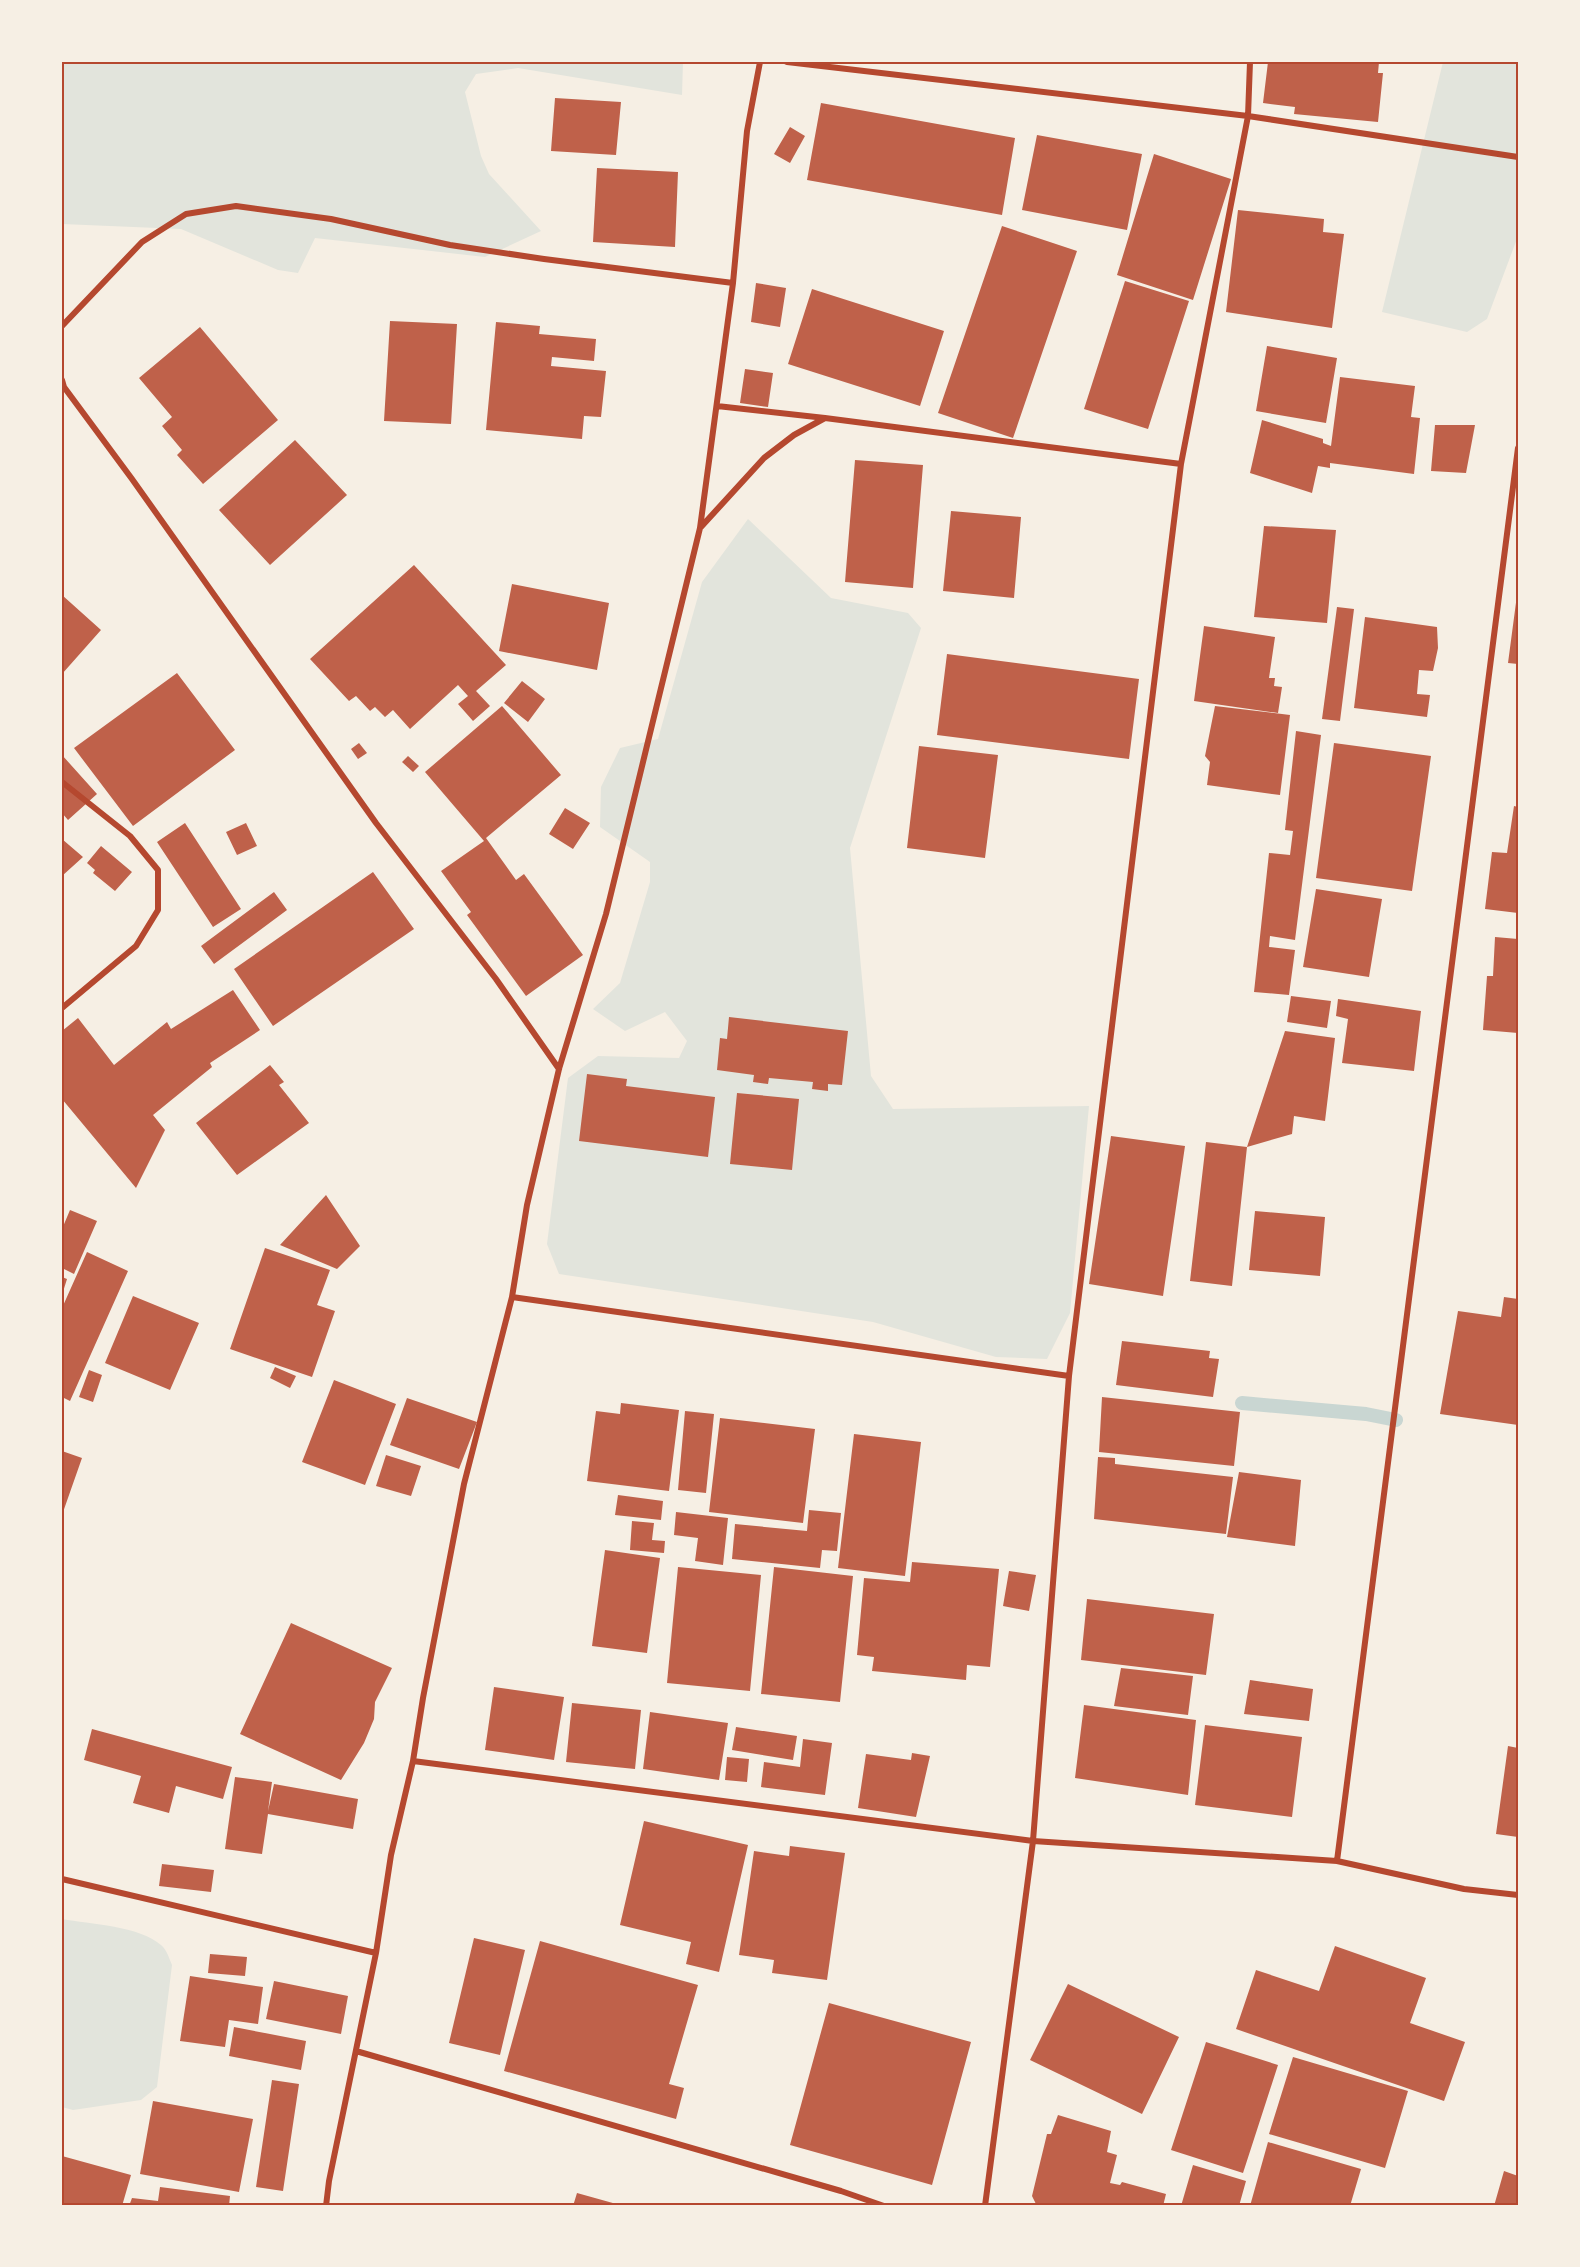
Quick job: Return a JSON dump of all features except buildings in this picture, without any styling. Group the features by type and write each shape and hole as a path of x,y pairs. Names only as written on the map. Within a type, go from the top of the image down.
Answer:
{"street":[{"path":"326,2205 328,2181 376,1953 391,1856 412,1761 464,1484 512,1297 527,1205 560,1070 606,914 700,528 733,283 747,131 760,62"},
{"path":"787,62 1248,116 1518,157"},
{"path":"985,2205 1033,1841 1069,1376 1180,464 1248,116 1250,62"},
{"path":"62,326 142,242 186,214 236,206 331,219 450,245 508,254 733,283"},
{"path":"62,380 64,387 139,488 376,823 496,979 560,1070"},
{"path":"717,406 1180,464"},
{"path":"700,528 764,458 794,435 825,418"},
{"path":"1337,1862 1518,448"},
{"path":"62,782 130,836 158,870 158,910 136,946 62,1008"},
{"path":"512,1297 1069,1376"},
{"path":"412,1761 1033,1841 1337,1862 1464,1889 1518,1895"},
{"path":"62,1879 376,1953"},
{"path":"356,2051 819,2184 884,2205"}],"shaded area":[{"path":"62,62 683,62 682,95 518,68 476,74 465,92 481,156 489,174 541,231 485,257 315,238 298,273 278,270 181,229 62,224"},
{"path":"1443,62 1518,62 1518,236 1487,319 1467,332 1382,312"},
{"path":"748,519 831,598 908,613 921,628 850,848 871,1076 893,1109 1089,1106 1070,1313 1047,1359 996,1357 873,1322 559,1274 547,1244 568,1078 598,1056 679,1058 687,1041 665,1012 625,1031 593,1009 620,983 650,882 650,862 600,827 601,787 620,748 658,739 702,582"},
{"path":"62,1919 114,1927 141,1934 161,1945 168,1954 172,1965 157,2087 141,2100 73,2110 62,2107"}],"waterway":[{"path":"1242,1403 1366,1414 1396,1420"}]}
